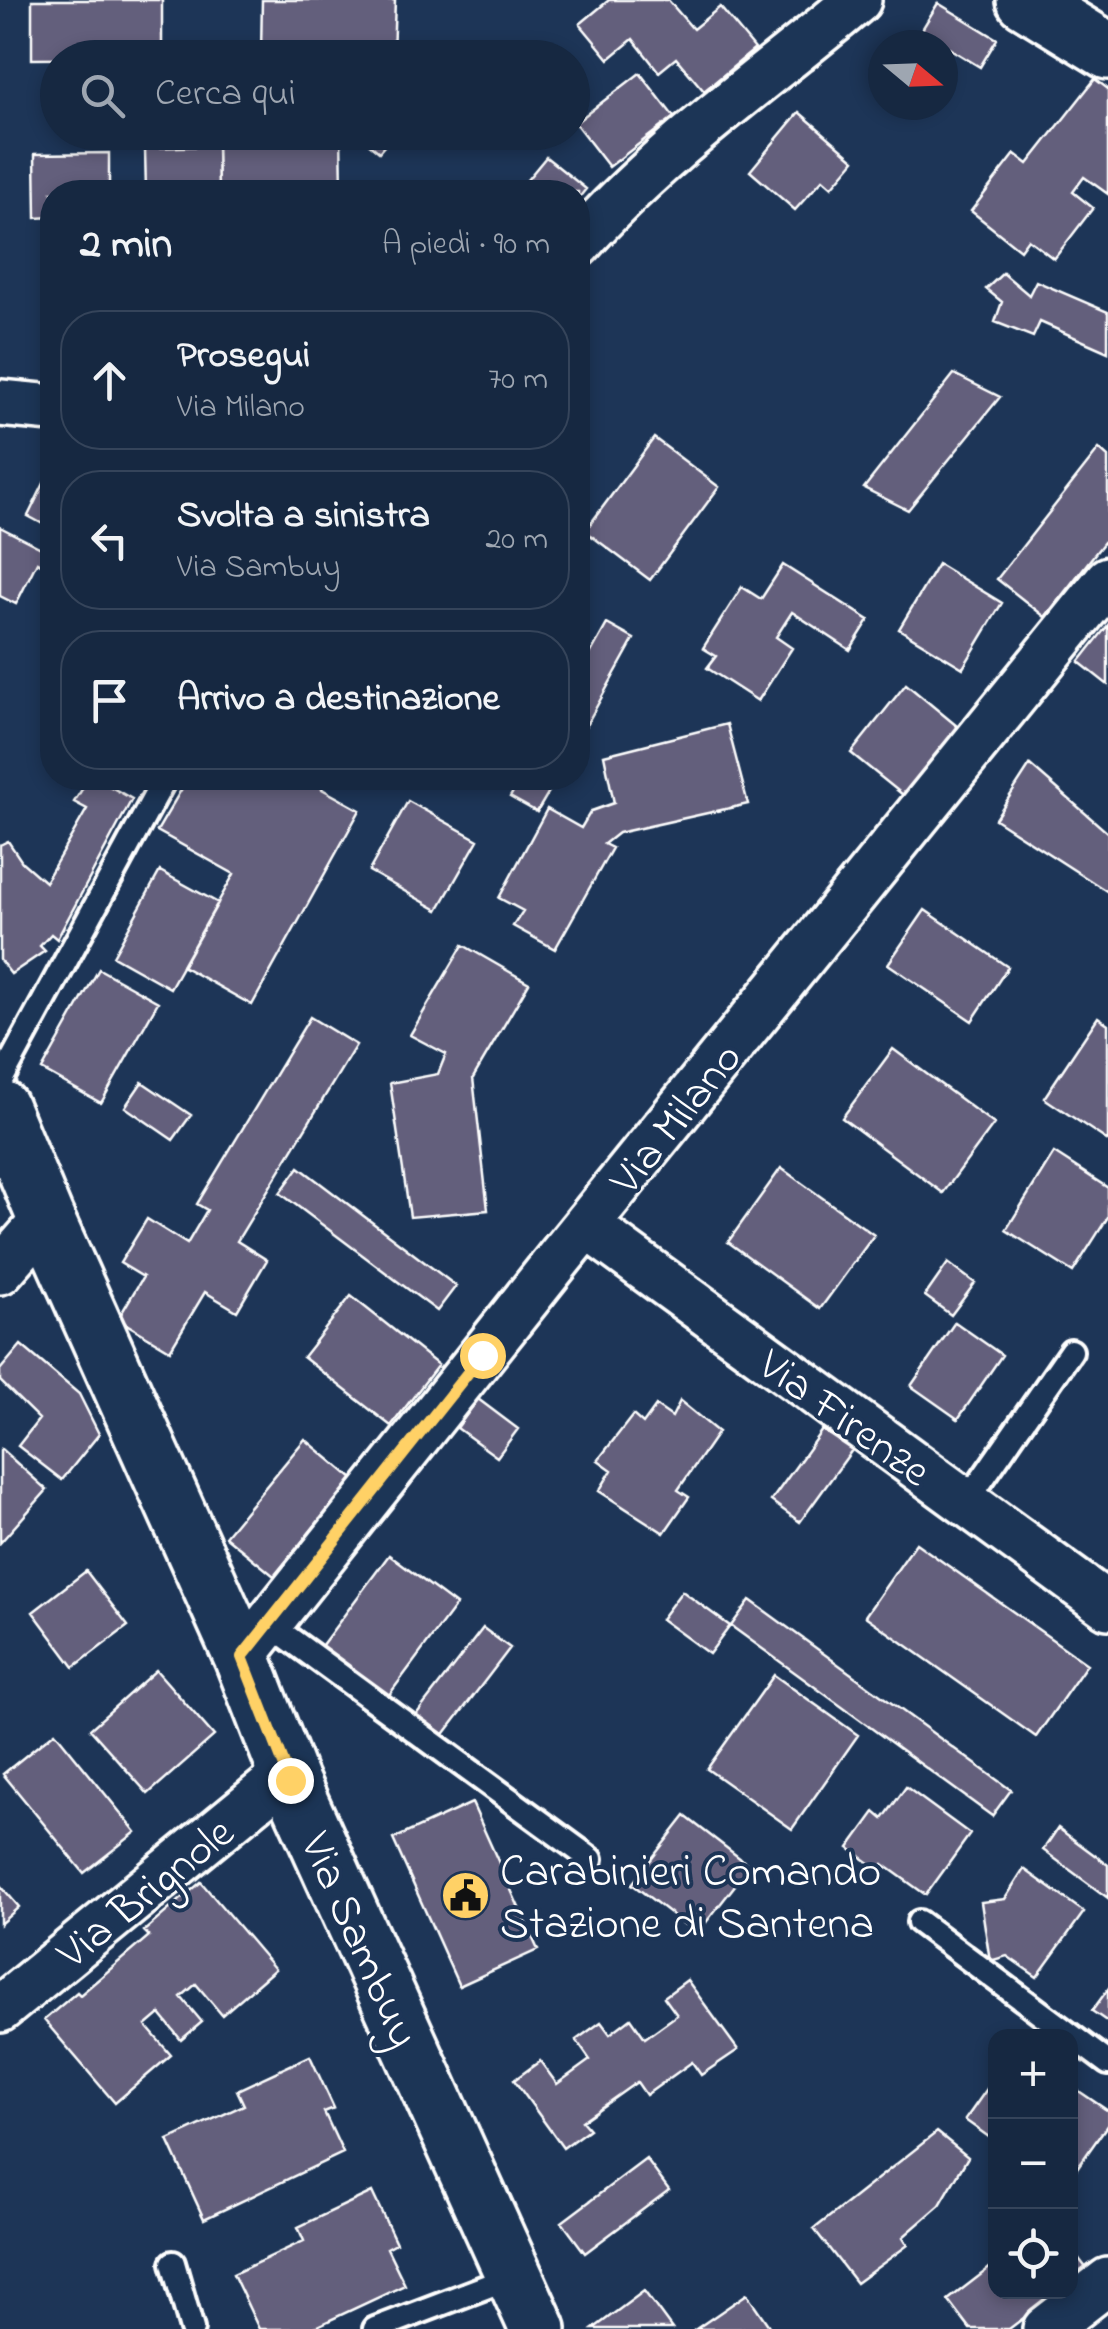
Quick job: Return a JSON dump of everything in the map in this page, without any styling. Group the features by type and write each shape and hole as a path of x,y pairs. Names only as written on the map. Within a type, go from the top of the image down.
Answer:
{"street":[{"path":"590,230 658,162 858,0"},
{"path":"1025,0 1108,51"},
{"path":"0,404 40,407"},
{"name":"Via Milano","path":"255,1640 1108,580"},
{"name":"Via Sambuy","path":"0,1108 46,1219 255,1640 288,1773 538,2329"},
{"path":"0,1271 46,1219"},
{"name":"Via Firenze","path":"586,1225 1108,1606"},
{"name":"Via Brignole","path":"0,2009 288,1773"},
{"path":"1046,2329 1108,2281"}],"lane":[{"path":"0,1082 158,790"},
{"path":"965,1504 1071,1351"},
{"path":"255,1640 590,1859"},
{"path":"919,1922 1108,2062"},
{"path":"173,2263 192,2329"},
{"path":"376,2329 514,2276"}],"building":[{"path":"32,0 162,0 162,40 40,40 40,59 32,59"},
{"path":"262,0 395,0 394,40 261,40"},
{"path":"609,0 668,0 693,29 720,7 755,49 704,91 676,58 659,72 633,39 609,59 580,24"},
{"path":"938,3 997,39 980,67 958,54 958,30 922,30"},
{"path":"640,73 674,117 609,167 590,142 590,111"},
{"path":"1095,79 1108,89 1108,194 1084,177 1073,192 1093,208 1054,259 1028,239 1020,250 971,211 1015,154 1028,164"},
{"path":"799,112 855,160 832,187 823,179 795,210 750,171"},
{"path":"145,150 217,150 218,180 146,180"},
{"path":"217,150 341,150 342,180 218,180"},
{"path":"109,153 109,180 40,180 40,218 36,218 35,154"},
{"path":"546,157 575,180 527,180"},
{"path":"1003,273 1029,295 1036,281 1108,312 1108,352 1040,322 1033,337 995,322 1002,302 986,289"},
{"path":"954,374 1000,397 908,510 864,488"},
{"path":"654,438 719,487 650,580 590,535 590,524"},
{"path":"1099,449 1108,457 1108,537 1045,617 997,579"},
{"path":"40,492 40,522 28,516"},
{"path":"0,527 40,547 40,564 37,562 16,604 0,596"},
{"path":"938,564 1002,603 963,668 899,629"},
{"path":"783,565 869,620 850,650 792,612 776,637 792,648 758,701 707,668 716,656 703,648 742,587 761,599"},
{"path":"607,624 634,639 590,718 590,654"},
{"path":"1108,625 1108,685 1079,662"},
{"path":"906,684 963,731 908,799 851,753"},
{"path":"727,724 748,804 618,833 604,844 612,848 555,949 513,926 523,911 499,898 547,809 581,828 591,811 614,803 604,755"},
{"path":"1030,765 1108,833 1108,892 995,819"},
{"path":"82,790 116,790 132,799 57,939 51,934 40,946 45,951 11,974 0,960 0,845 8,841 22,862 45,882 87,809 74,802"},
{"path":"181,790 324,790 360,810 252,1005 182,966 234,874 157,831"},
{"path":"514,790 550,790 537,812 510,797"},
{"path":"408,801 478,840 438,910 369,871"},
{"path":"160,871 218,903 170,988 113,956"},
{"path":"925,910 1008,967 972,1021 888,964"},
{"path":"463,945 529,983 473,1078 488,1210 410,1217 390,1083 438,1074 446,1054 410,1035"},
{"path":"99,969 158,1002 101,1103 42,1070"},
{"path":"310,1017 356,1045 237,1241 267,1260 237,1311 205,1292 170,1350 118,1319 143,1277 120,1263 147,1219 187,1244 207,1210 197,1204"},
{"path":"1098,1017 1108,1024 1108,1141 1044,1098"},
{"path":"893,1049 994,1124 943,1193 842,1118"},
{"path":"142,1082 191,1115 173,1140 125,1107"},
{"path":"1054,1153 1108,1188 1108,1217 1073,1272 1006,1230"},
{"path":"299,1167 456,1286 437,1311 280,1193"},
{"path":"781,1168 874,1235 820,1309 728,1242"},
{"path":"948,1263 975,1283 951,1315 925,1296"},
{"path":"351,1296 438,1365 391,1426 303,1357"},
{"path":"955,1322 1002,1355 958,1419 911,1386"},
{"path":"21,1345 79,1394 99,1434 62,1480 18,1446 39,1419 0,1381 0,1370"},
{"path":"478,1399 518,1429 497,1457 457,1428"},
{"path":"680,1401 718,1432 678,1490 689,1497 664,1533 599,1491 612,1470 598,1460 633,1415 643,1424 656,1406 672,1417"},
{"path":"822,1430 852,1450 800,1522 771,1501"},
{"path":"305,1439 353,1479 274,1576 225,1536"},
{"path":"0,1451 47,1490 0,1543"},
{"path":"916,1543 1087,1664 1036,1737 865,1616"},
{"path":"389,1555 456,1605 383,1703 316,1653"},
{"path":"86,1571 128,1626 74,1667 33,1612"},
{"path":"682,1591 730,1626 709,1654 661,1619"},
{"path":"750,1600 1011,1790 992,1816 731,1626"},
{"path":"483,1628 510,1648 442,1737 415,1716"},
{"path":"156,1670 214,1736 148,1794 90,1729"},
{"path":"774,1675 858,1735 792,1829 707,1769"},
{"path":"55,1732 136,1832 84,1873 3,1774"},
{"path":"906,1787 970,1834 926,1895 883,1864 879,1870 849,1848 875,1812 883,1819"},
{"name":"Carabinieri Comando Stazione di Santena","path":"472,1803 538,1950 459,1986 393,1839"},
{"path":"685,1816 750,1866 697,1934 632,1884"},
{"path":"1058,1828 1108,1865 1108,1898 1043,1850"},
{"path":"1024,1869 1084,1912 1037,1977 1007,1956 990,1961 981,1902 1005,1899"},
{"path":"201,1882 275,1969 222,2015 196,1984 181,1997 202,2022 181,2040 160,2014 146,2026 171,2055 115,2103 44,2020 149,1936 144,1931"},
{"path":"0,1885 19,1907 0,1924"},
{"path":"687,1980 738,2050 701,2075 692,2062 646,2095 637,2082 582,2121 589,2129 563,2148 514,2080 540,2061 557,2084 590,2060 576,2040 601,2022 610,2034 631,2018 645,2038 677,2015 664,1997"},
{"path":"1108,1989 1108,2022 1092,2011"},
{"path":"310,2056 334,2108 324,2112 343,2153 204,2219 168,2140 244,2105 237,2090"},
{"path":"988,2087 988,2136 965,2120"},
{"path":"1078,2090 1108,2111 1108,2124 1078,2167"},
{"path":"937,2132 968,2157 940,2205 903,2237 908,2245 856,2283 814,2229"},
{"path":"646,2159 669,2190 585,2253 562,2222"},
{"path":"372,2192 396,2243 387,2248 405,2285 311,2329 259,2329 233,2274 304,2241 298,2227"},
{"path":"1078,2257 1087,2269 1078,2276"},
{"path":"988,2269 988,2299 1049,2299 1009,2329 970,2329 948,2300"},
{"path":"644,2291 672,2329 593,2329"},
{"path":"747,2294 771,2329 696,2329"}],"place":[{"name":"Carabinieri Comando Stazione di Santena","path":"465,1895"}],"route":[{"path":"290,1780 242,1657 482,1355"}]}
